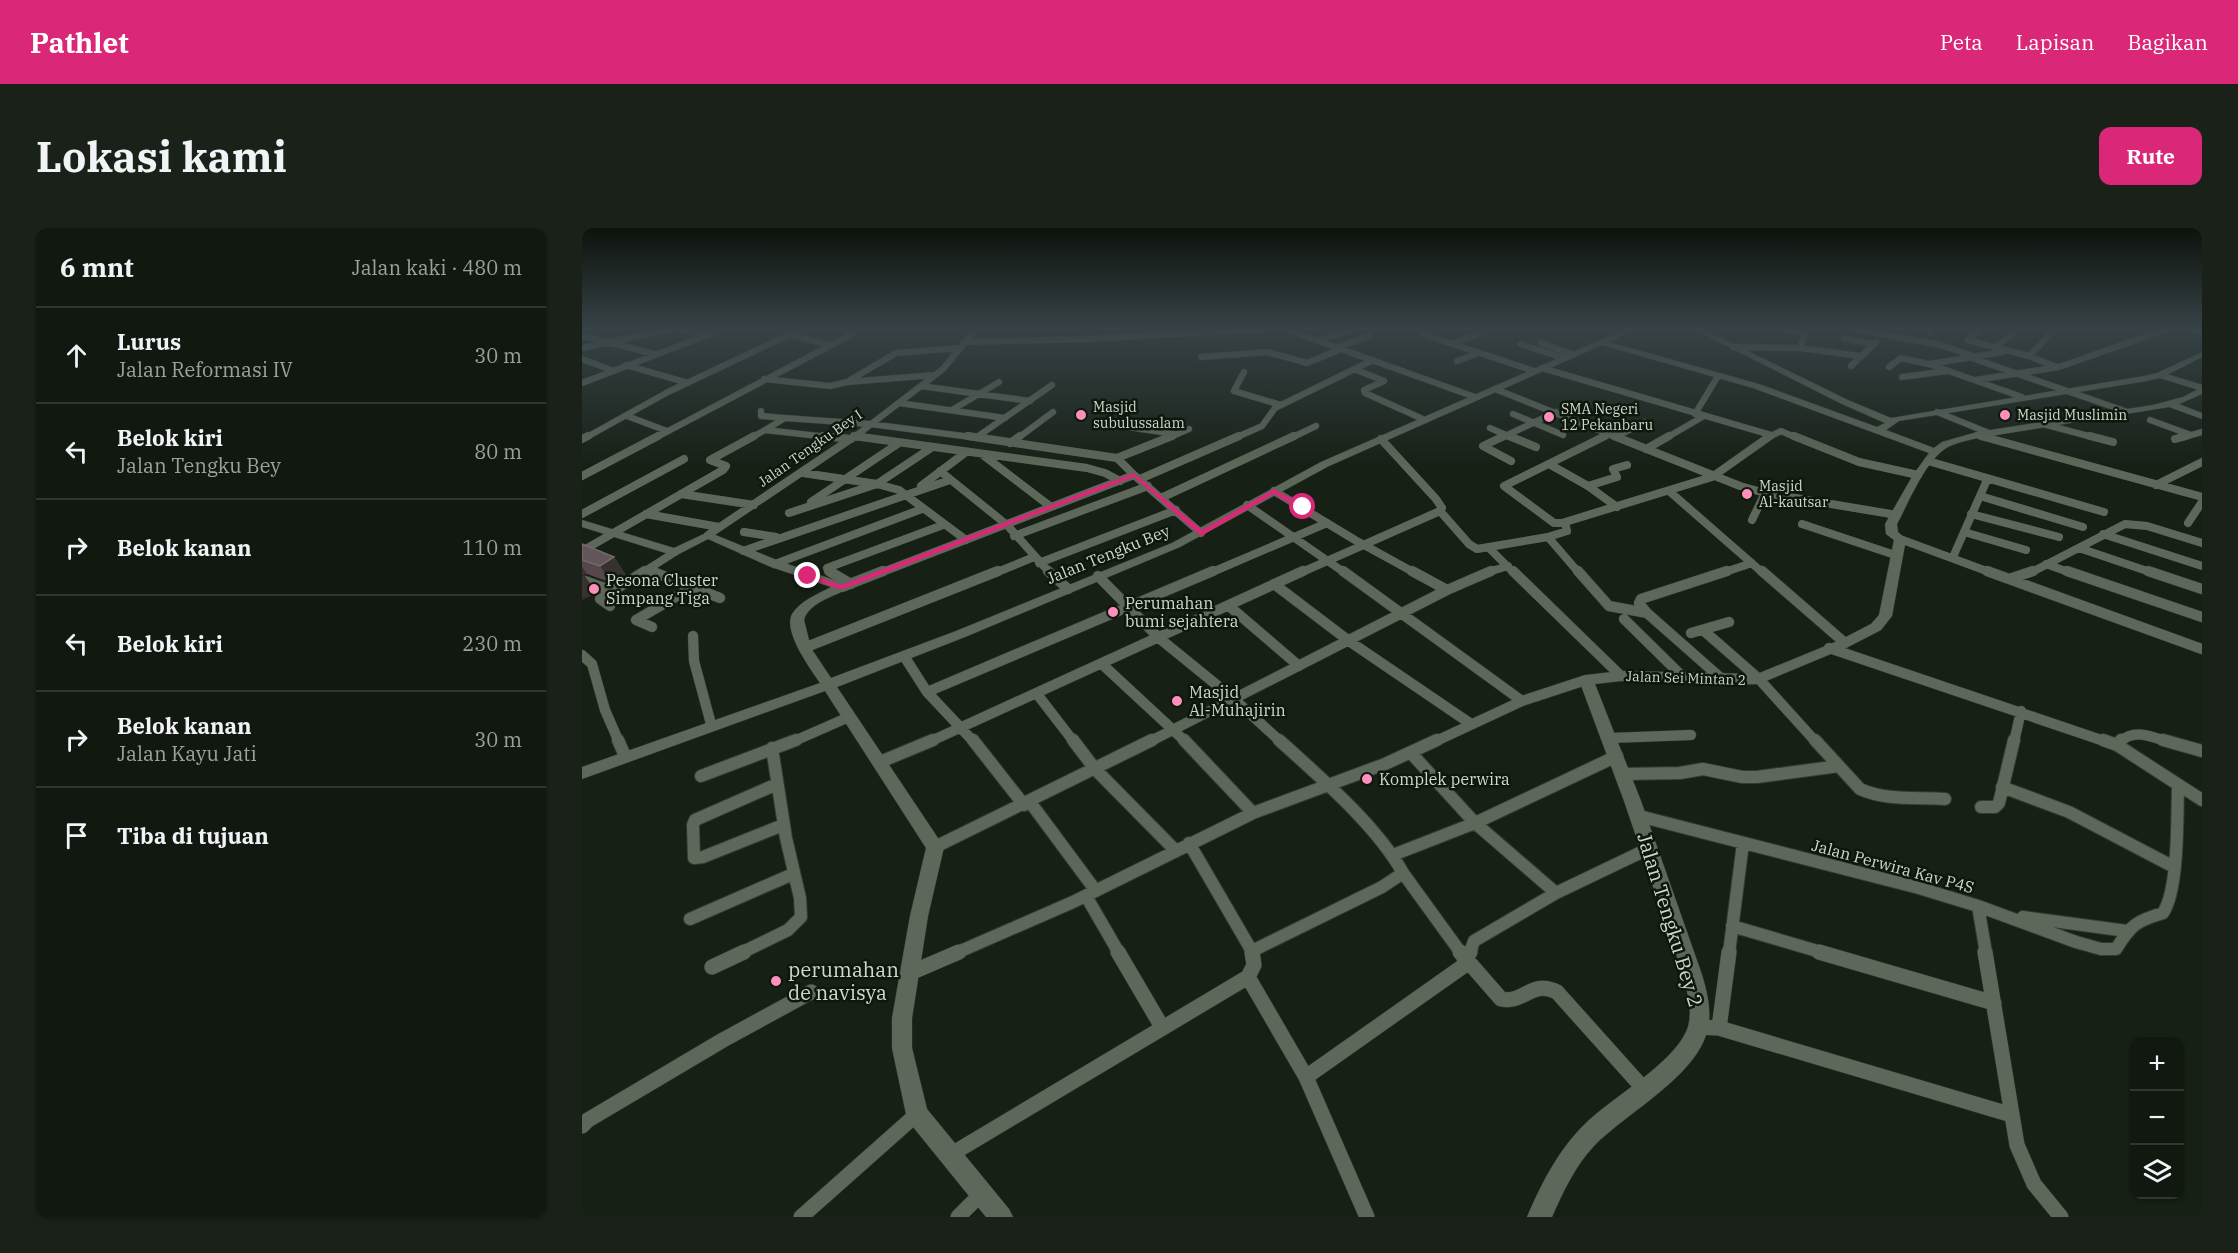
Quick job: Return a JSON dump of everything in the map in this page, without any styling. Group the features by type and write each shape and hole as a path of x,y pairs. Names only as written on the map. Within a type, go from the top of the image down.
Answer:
{"street":[{"path":"582,384 604,375"},
{"path":"659,375 688,383"},
{"path":"582,439 705,375"},
{"path":"582,476 771,375"},
{"path":"847,382 858,375"},
{"path":"764,379 830,386 847,382 933,375"},
{"name":"Jalan Tengku Bey I","path":"613,591 675,552 708,535 802,473 935,375"},
{"path":"1242,375 1234,391 1281,405"},
{"path":"1001,1217 917,1114 902,1048 902,1018 935,847 804,648 797,620 798,614 846,586 1120,481 1137,477 1262,426 1271,412 1281,405 1342,375"},
{"path":"1369,375 1384,381 1364,390 1365,393 1425,420"},
{"path":"1415,375 1475,397"},
{"name":"Jalan Tengku Bey","path":"582,773 711,724 829,685 904,656 1201,533 1247,505 1325,464 1526,375"},
{"path":"1556,375 1771,435"},
{"path":"1715,375 1776,392 1877,432 1987,480 2104,512"},
{"path":"1792,375 1889,422"},
{"path":"1902,377 1914,375"},
{"path":"1962,375 2022,398"},
{"path":"1975,380 2007,375"},
{"path":"2018,375 2125,411"},
{"path":"1877,432 1889,422 1937,412 2159,375"},
{"path":"2160,375 2202,389"},
{"path":"1695,414 1718,376"},
{"path":"952,410 999,382"},
{"path":"977,437 1052,385"},
{"path":"921,386 1030,401"},
{"path":"1495,389 1712,477 1765,493 1897,515 1918,475 1932,456 1946,444 1977,435 2171,404 2202,389"},
{"path":"899,403 1005,418"},
{"path":"2171,404 2202,416"},
{"path":"761,411 762,416 870,424 1117,458 1189,429"},
{"path":"1010,442 1053,412"},
{"path":"1511,461 1483,447 1556,412"},
{"path":"1937,412 1989,433"},
{"path":"1513,414 1563,435"},
{"path":"627,416 667,431"},
{"path":"1646,449 1704,416"},
{"path":"582,551 726,467 711,462 712,459 784,418"},
{"path":"2150,420 2191,435"},
{"path":"1645,422 1506,483 1504,486 1554,523 1565,523 1712,477 1777,432 1785,432 1858,462 1918,475"},
{"path":"1101,423 1175,434"},
{"path":"2043,424 2113,442"},
{"path":"1161,498 1316,426"},
{"path":"1490,428 1536,447"},
{"path":"765,430 853,437 1087,468 1105,473 1120,481"},
{"path":"2175,439 2202,432"},
{"path":"1977,435 2202,497"},
{"path":"1382,439 1436,500 1442,508 1440,511 1473,548 1490,548 1548,537 1567,531 1565,523"},
{"path":"801,509 899,443"},
{"path":"789,513 877,484 931,448"},
{"path":"917,490 966,452"},
{"path":"983,455 1052,507"},
{"path":"1117,458 1201,533"},
{"path":"583,522 684,459"},
{"path":"2156,485 2202,462"},
{"path":"1549,464 1588,486 1617,507"},
{"path":"1588,486 1617,477 1613,469 1627,465"},
{"path":"940,471 1007,525 1036,560 1068,589"},
{"path":"802,473 877,484 899,490 966,540"},
{"path":"743,551 950,480"},
{"path":"1953,557 1987,480"},
{"path":"1014,536 1148,486"},
{"path":"1274,491 1366,546 1447,590"},
{"path":"1669,492 1845,644"},
{"path":"1752,520 1765,493"},
{"path":"681,494 754,505"},
{"path":"1980,496 2083,526"},
{"path":"2188,523 2202,502"},
{"path":"1247,505 1402,612 1522,701"},
{"path":"775,564 922,509"},
{"path":"804,648 1036,560 1176,510"},
{"path":"880,762 963,728 1274,584 1366,546 1440,511"},
{"path":"646,514 719,527"},
{"path":"1971,514 2059,537"},
{"name":"Jalan Sei Mintan 2","path":"1586,680 1621,676 1759,680 1829,648 1845,644 1881,623 1885,616 1895,555 1900,539 1892,534 1890,529 1897,515"},
{"path":"583,522 675,552"},
{"path":"927,692 1328,522"},
{"path":"1802,524 1895,555"},
{"path":"2009,579 2046,564 2124,524 2135,524 2202,543"},
{"path":"846,586 827,568 943,525"},
{"path":"744,532 779,538"},
{"path":"1964,532 2026,550"},
{"path":"2103,534 2202,566"},
{"path":"708,535 775,564 846,586"},
{"path":"1548,537 1609,606 1619,610 1647,613"},
{"path":"1900,539 2202,649"},
{"path":"1490,548 1621,676"},
{"path":"2079,548 2202,589"},
{"path":"1724,680 1647,613 1639,603 1641,599 1752,564"},
{"path":"2046,564 2202,617"},
{"path":"935,847 1027,804 1402,612 1477,576 1509,566"},
{"path":"648,570 720,598"},
{"path":"1098,576 1159,638 1234,699 1329,785 1393,855 1403,873 1467,961 1501,999 1510,1001 1538,987 1549,986 1557,992 1643,1088"},
{"path":"582,583 585,581 613,591"},
{"path":"1274,584 1348,641 1471,724"},
{"path":"652,627 636,620 692,588"},
{"path":"610,606 599,601 613,591"},
{"path":"1228,606 1299,666"},
{"path":"1624,619 1685,679"},
{"path":"1691,633 1729,622"},
{"path":"1703,630 1759,680 1867,794 1945,799"},
{"path":"693,636 694,661 711,724"},
{"path":"1829,648 2116,745 2202,800"},
{"path":"582,655 592,664 605,710 626,756"},
{"path":"904,656 927,692 963,728 1027,804 1091,894 1162,1027"},
{"path":"1103,665 1174,729 1253,813"},
{"path":"910,973 1091,894 1253,813 1411,753 1522,701 1586,680"},
{"name":"Jalan Tengku Bey 2","path":"1539,1217 1563,1170 1578,1147 1602,1122 1676,1060 1692,1041 1700,1014 1650,848 1624,774 1586,680"},
{"path":"1037,694 1095,769 1175,850"},
{"path":"1981,807 1995,807 1999,804 2021,711"},
{"path":"701,776 807,736 849,717"},
{"path":"2116,745 2122,738 2131,734 2141,734 2202,750"},
{"path":"1393,855 1475,823 1613,747 1691,735"},
{"path":"712,967 788,930 799,921 802,913 783,825 772,748"},
{"path":"1411,753 1475,823 1556,893"},
{"path":"1624,774 1680,773 1703,769 1742,777 1757,777 1839,766"},
{"path":"777,784 695,820 693,825 694,858 702,857 783,825"},
{"path":"2001,914 2127,931 2139,920 2163,913 2167,907 2174,867 2178,786"},
{"path":"2002,787 2069,812 2174,867"},
{"name":"Jalan Perwira Kav P4S","path":"1639,816 1858,872 1978,906 2076,942 2101,948 2116,949 2127,931"},
{"path":"950,1155 1248,977 1254,970 1252,951 1189,843"},
{"path":"1719,1028 1743,843"},
{"path":"1306,1077 1462,967 1467,961 1474,941 1556,893 1650,848"},
{"path":"1252,951 1382,887 1403,873"},
{"path":"690,919 793,874"},
{"path":"1978,906 2017,1145 2026,1174 2042,1199 2061,1217"},
{"path":"1732,926 1994,1004"},
{"path":"1248,977 1306,1077 1367,1217"},
{"path":"582,1126 588,1120 723,1040 811,992"},
{"path":"1698,1027 1719,1028 2012,1115"},
{"path":"801,1217 917,1114"},
{"path":"958,1217 981,1194"}],"building":[{"path":"582,544 614,557 600,566 582,560"}],"place":[{"name":"Masjid subulussalam","path":"1081,415"},
{"name":"Masjid Muslimin","path":"2005,415"},
{"name":"SMA Negeri 12 Pekanbaru","path":"1549,417"},
{"name":"Masjid Al-kautsar","path":"1747,494"},
{"name":"Pesona Cluster Simpang Tiga","path":"594,589"},
{"name":"Perumahan bumi sejahtera","path":"1113,612"},
{"name":"Masjid Al-Muhajirin","path":"1177,701"},
{"name":"Komplek perwira","path":"1367,779"},
{"name":"perumahan de navisya","path":"776,981"}],"route":[{"path":"808,576 842,587 1134,475 1201,533 1274,491 1303,507"}]}
